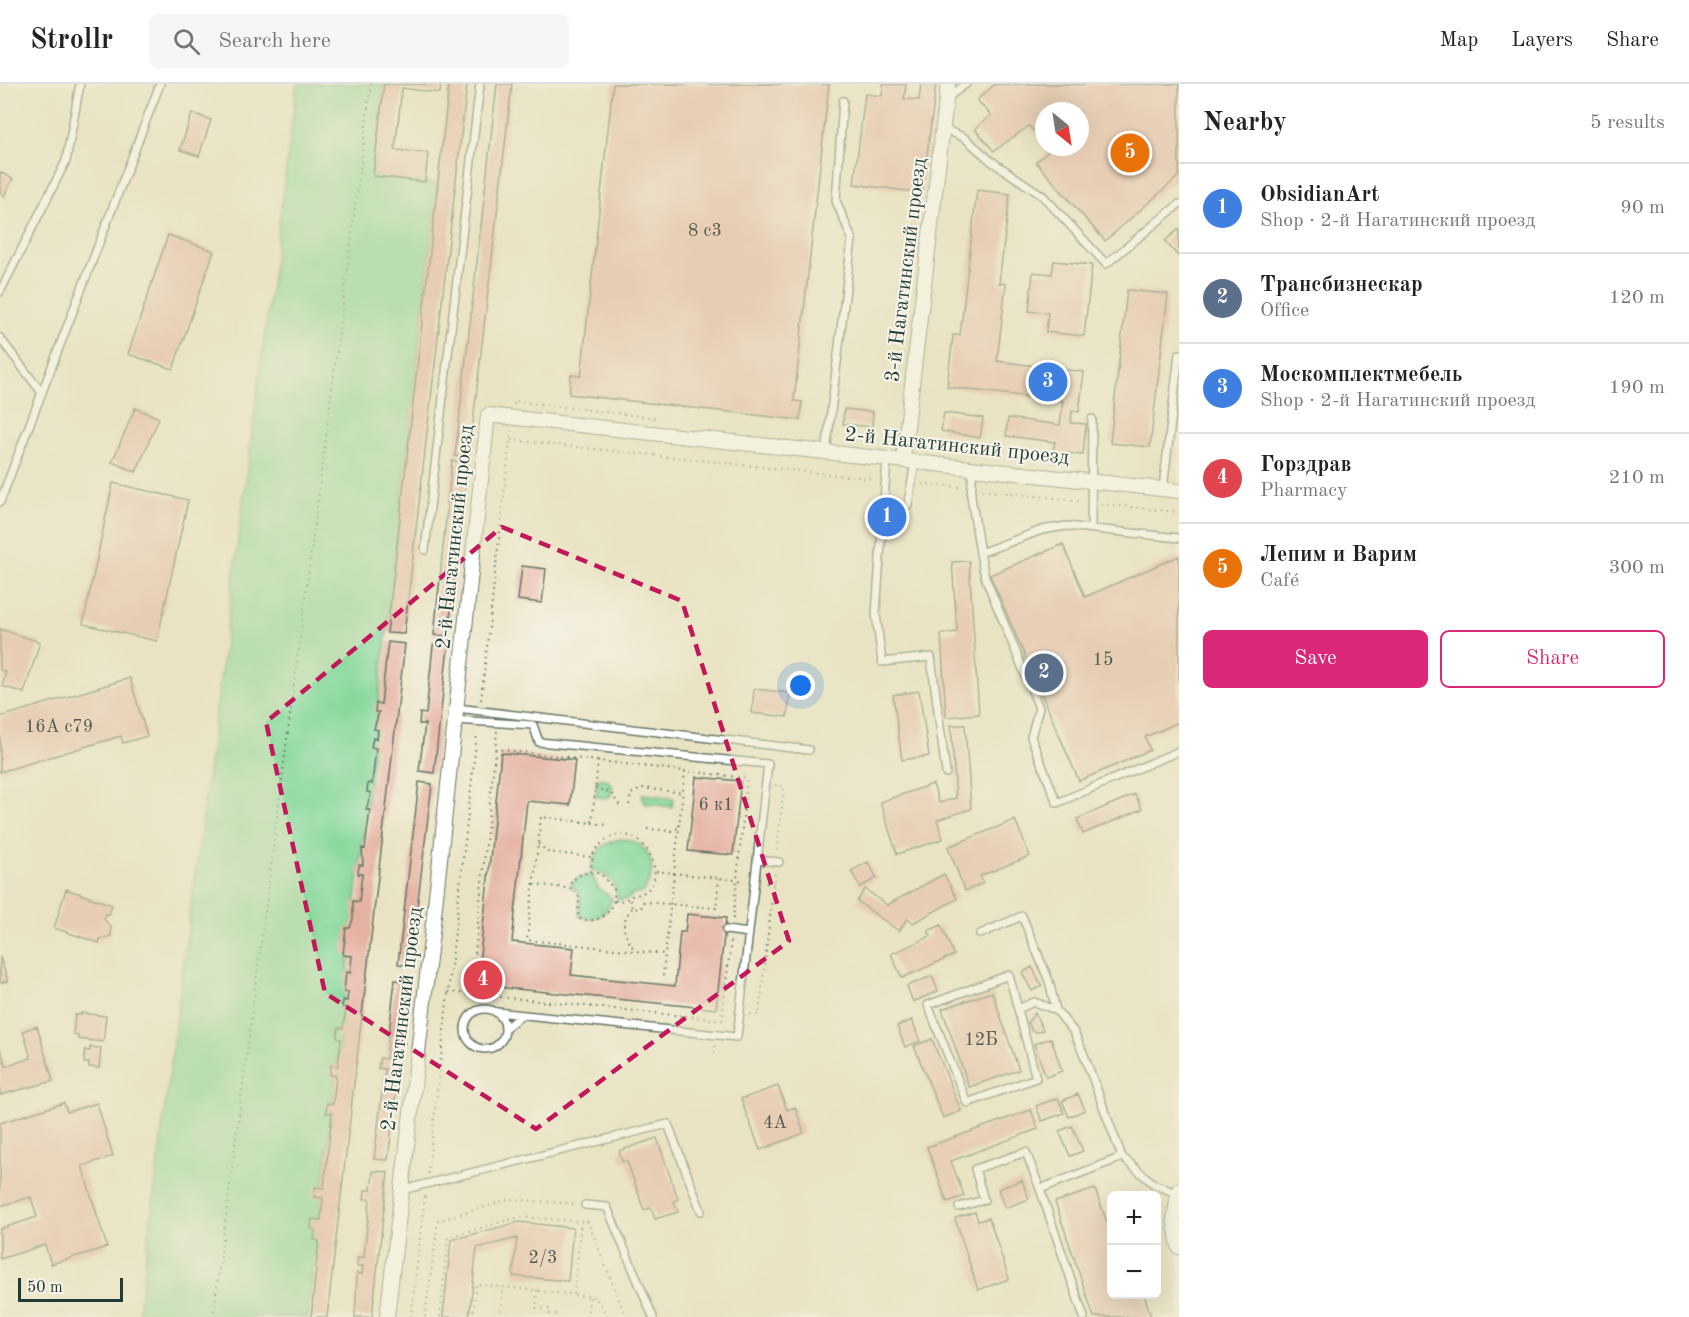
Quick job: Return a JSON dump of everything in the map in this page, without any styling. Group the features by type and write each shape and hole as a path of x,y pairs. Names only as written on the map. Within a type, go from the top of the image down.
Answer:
{"street":[{"name":"3-й Нагатинский проезд","path":"909,461 947,91"},
{"name":"2-й Нагатинский проезд","path":"387,1317 488,415 1179,491"},
{"path":"1178,1192 1174,1218 1179,1247"}],"lane":[{"path":"0,292 66,161 80,84"},
{"path":"0,502 160,84"},
{"path":"425,550 480,84"},
{"path":"947,91 966,84"},
{"path":"826,453 852,239 836,201 843,101"},
{"path":"944,129 965,138 991,161 1043,196 1106,264 1179,204"},
{"path":"0,338 42,393"},
{"path":"1163,489 1179,354"},
{"path":"1091,528 1092,419"},
{"path":"888,459 876,614 882,662 931,657 946,772"},
{"path":"908,505 911,483 909,461"},
{"path":"974,467 971,488 985,577 1039,708 1031,737 1058,803 1179,751"},
{"path":"980,554 1042,530 1066,526 1179,538"},
{"path":"456,714 498,723 533,725 539,741 768,764 737,1037 522,1015 483,1008 471,1014 465,1026 466,1038 475,1046 487,1049 502,1040 505,1028 522,1015"},
{"path":"456,714 809,750"},
{"path":"757,860 778,862"},
{"path":"980,934 1022,916 1049,981 1056,1010 1074,1032 1122,1156 1154,1184 1178,1192"},
{"path":"729,931 749,933"},
{"path":"1009,975 1018,1009 1036,1078 968,1103 928,1005 1009,975"},
{"path":"1018,1009 1034,1002 1056,1010"},
{"path":"497,1012 505,1028"},
{"path":"402,1190 668,1124 700,1211"},
{"path":"959,1207 984,1200 975,1168 1026,1152 1084,1317"},
{"path":"1040,1189 1122,1156"},
{"path":"585,1205 607,1207 652,1317"}],"path":[{"path":"213,1317 370,84"},
{"path":"510,440 886,480"},
{"path":"911,483 1179,512"},
{"path":"471,994 498,723"},
{"path":"495,749 747,778 747,781 784,786 778,862 759,1015 723,1012"},
{"path":"592,823 598,761"},
{"path":"663,976 685,771"},
{"path":"448,992 723,1020 729,931 737,880 747,781"},
{"path":"595,788 611,794 620,806"},
{"path":"629,805 632,794 643,788 683,793"},
{"path":"607,825 541,817 527,940 665,954"},
{"path":"647,829 673,831 679,827"},
{"path":"590,872 591,857 605,840 621,836 629,837 649,850 655,871 648,889 640,896 633,896 630,900 614,901"},
{"path":"538,844 548,852 591,857"},
{"path":"655,871 774,884"},
{"path":"534,884 568,887 579,897 578,918 584,920 602,918 611,909 614,901 611,883 601,874 590,872 579,875 568,887"},
{"path":"643,902 716,908 719,878"},
{"path":"633,908 640,909 643,902 640,896"},
{"path":"630,900 633,908"},
{"path":"633,908 624,920 623,928 636,951"},
{"path":"425,1317 438,1221 510,1199 585,1205"},
{"path":"440,1317 448,1237 520,1217 588,1222 626,1317"},
{"path":"574,1294 581,1222"},
{"path":"473,1317 476,1284 596,1297 608,1317"},
{"path":"500,1317 503,1287"},
{"path":"537,1290 536,1308 549,1309 549,1314 558,1314 558,1317"},
{"path":"587,1317 590,1296"}],"highlighted area":[{"path":"502,527 682,601 789,941 536,1129 325,993 266,722"}],"green space":[{"path":"297,84 384,84 373,175 438,184 308,1317 138,1317"},
{"path":"598,779 606,779 612,785 611,795 607,798 596,797"},
{"path":"642,794 673,798 672,807 644,803"},
{"path":"621,839 640,845 650,858 652,867 648,884 642,893 633,894 628,899 617,900 615,888 610,879 602,873 591,870 594,858 600,849 604,845"},
{"path":"592,875 598,888 612,898 607,909 600,916 585,918 579,916 579,895 570,886 578,878"}],"building":[{"path":"384,84 441,84 440,93 402,88 395,150 428,153 425,182 373,176"},
{"path":"449,84 467,84 404,634 387,633"},
{"path":"497,84 512,84 469,457 455,456"},
{"path":"613,84 829,84 794,401 802,402 800,420 569,394 571,375 581,376"},
{"path":"883,84 906,84 904,99 919,100 921,84 936,84 922,193 854,184 865,94 882,96"},
{"path":"995,84 1179,84 1179,176 1105,241 1036,162 1043,156 1089,156 1089,102 1035,102 1035,133 1029,126 994,151 975,129 991,115 977,100"},
{"path":"192,113 211,120 199,156 180,150"},
{"path":"0,172 13,179 4,196 0,193"},
{"path":"977,190 1010,194 999,283 1006,284 997,361 1084,372 1079,412 1072,411 1071,423 1086,424 1083,455 1053,452 1055,442 1006,436 1008,418 1060,425 1063,401 947,387 953,335 960,335"},
{"path":"1179,229 1179,257 1165,241"},
{"path":"168,235 214,251 173,369 128,354"},
{"path":"1054,261 1092,265 1084,336 1046,332 1048,313 1029,311 1033,272 1052,274"},
{"path":"1127,290 1168,294 1150,447 1110,443"},
{"path":"135,408 159,418 136,472 112,462"},
{"path":"844,409 873,412 872,427 843,424"},
{"path":"944,413 983,418 980,438 941,431"},
{"path":"452,461 468,463 448,636 434,635"},
{"path":"113,483 188,500 157,641 83,624"},
{"path":"1063,544 1085,597 1179,556 1179,722 1145,737 1150,750 1079,781 990,575"},
{"path":"969,561 979,714 946,717 941,634 957,632 952,562"},
{"path":"522,566 546,569 542,603 518,600"},
{"path":"0,629 40,642 24,693 2,686 6,672 0,670"},
{"path":"388,642 405,644 327,1317 311,1317 319,1241 314,1240 315,1230 311,1229 312,1219 321,1220 323,1198 314,1197 315,1187 324,1188 332,1113 326,1113 327,1103 333,1104 336,1076 330,1075 331,1065 338,1066 341,1039 337,1038 338,1028 343,1028 346,1008 342,1008 343,1000 347,1001 348,992 344,992 346,972 350,973 352,956 343,955 346,928 350,928 353,919 353,901 359,902 362,874 358,874 359,865 363,865 362,848 365,849 370,810 366,810 371,793 367,792 368,783 372,784 376,748 371,747 373,738 377,739 378,730 374,729 379,712 375,712 376,703 381,704"},
{"path":"433,645 448,647 434,773 419,771 425,724 419,724 420,713 426,714"},
{"path":"130,678 147,736 123,743 121,736 0,772 0,717"},
{"path":"754,689 790,693 787,717 752,713"},
{"path":"919,691 929,756 902,760 893,695"},
{"path":"951,725 965,725 971,809 937,820 943,839 897,854 880,802 933,784 939,803 956,798"},
{"path":"501,753 575,760 570,805 527,801 512,942 574,948 571,975 675,986 680,932 685,932 687,914 726,918 716,1009 477,985"},
{"path":"696,777 741,781 733,855 688,851"},
{"path":"419,782 432,784 410,966 398,964"},
{"path":"1135,794 1142,809 1083,834 1077,819"},
{"path":"1015,820 1030,856 980,876 983,883 965,891 948,847"},
{"path":"868,862 877,878 860,887 851,871"},
{"path":"944,874 957,899 913,923 907,919 899,931 857,901 865,889 887,905"},
{"path":"66,889 112,905 109,915 105,914 104,919 111,927 111,936 100,939 99,943 54,928"},
{"path":"941,925 954,955 902,978 891,954 931,936 928,931"},
{"path":"0,957 8,981 0,983"},
{"path":"1032,967 1042,986 1032,991 1022,973"},
{"path":"932,976 938,991 913,1002 907,986"},
{"path":"395,980 409,982 388,1160 374,1159 385,1069 378,1068 380,1058 386,1059"},
{"path":"992,992 1019,1070 969,1087 942,1009"},
{"path":"81,1013 106,1016 103,1042 78,1039 78,1035 73,1034 75,1015 81,1015"},
{"path":"1035,1013 1043,1030 1038,1032 1032,1031 1028,1022"},
{"path":"912,1020 920,1041 905,1047 897,1026"},
{"path":"37,1026 53,1081 0,1095 0,1049 6,1066 31,1058 23,1031"},
{"path":"1051,1038 1062,1071 1046,1077 1034,1044"},
{"path":"932,1039 961,1111 943,1118 914,1046"},
{"path":"90,1047 101,1048 99,1068 89,1067 89,1063 84,1063 85,1050 90,1051"},
{"path":"778,1086 787,1110 795,1107 804,1133 760,1150 741,1099"},
{"path":"1078,1094 1085,1110 1069,1117 1062,1101"},
{"path":"1058,1098 1064,1113 1042,1121 1036,1106"},
{"path":"64,1103 67,1112 97,1103 113,1156 82,1166 107,1247 51,1264 45,1245 0,1259 0,1229 37,1217 31,1197 0,1206 0,1123"},
{"path":"1031,1110 1038,1129 951,1161 964,1196 947,1202 927,1147"},
{"path":"1072,1126 1083,1151 1070,1156 1059,1131"},
{"path":"657,1138 678,1199 674,1201 678,1212 655,1219 651,1208 644,1210 627,1161 622,1162 619,1151"},
{"path":"373,1171 388,1172 372,1317 355,1317 357,1273 362,1274 363,1266 357,1266 358,1257 364,1257 370,1199 364,1199 365,1190 371,1190"},
{"path":"1022,1180 1029,1199 1005,1208 998,1189"},
{"path":"1095,1189 1107,1222 1107,1299 1146,1299 1151,1317 1094,1317 1055,1202"},
{"path":"975,1212 978,1221 989,1218 1009,1279 978,1290 955,1218"},
{"path":"519,1222 573,1228 568,1281 513,1276 517,1238 477,1248 469,1317 443,1317 451,1240"}],"place":[{"name":"Лепим и Варим","path":"1130,153"},
{"name":"Москомплектмебель","path":"1048,382"},
{"name":"ObsidianArt","path":"887,517"},
{"name":"Трансбизнескар","path":"1044,673"},
{"name":"Горздрав","path":"483,980"}]}
